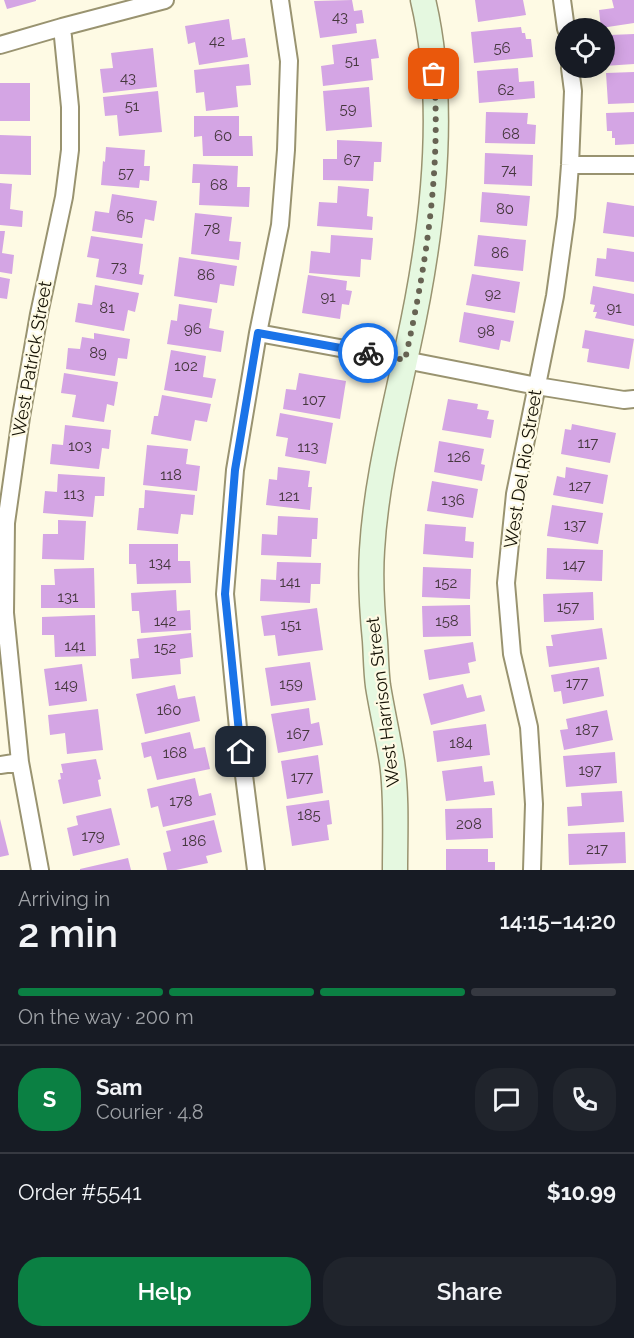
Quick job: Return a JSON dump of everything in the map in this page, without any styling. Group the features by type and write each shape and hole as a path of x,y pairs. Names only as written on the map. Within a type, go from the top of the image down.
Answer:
{"street":[{"path":"0,45 165,0"},
{"path":"256,870 225,594 235,470 258,333 280,225 286,150 289,61 280,0"},
{"name":"West Harrison Street","path":"394,870 395,824 392,764 378,683 372,601 372,551 380,487 429,223 435,154 435,94 432,53 423,0"},
{"path":"562,0 564,18"},
{"name":"West Patrick Street","path":"40,870 20,762 5,613 6,523 23,406 39,314 64,197 70,150 70,106 62,27"},
{"name":"West Del Rio Street","path":"532,870 534,804 529,727 512,654 506,583 515,494 555,296 565,228 570,165 573,91 571,78"},
{"path":"570,165 634,165"},
{"path":"258,333 537,386 624,400 634,399"},
{"path":"0,765 20,762"}],"building":[{"path":"4,0 36,0 36,1 7,9"},
{"path":"352,0 354,11 362,10 364,23 356,24 357,33 320,38 314,1"},
{"path":"475,0 523,0 526,15 478,22"},
{"path":"612,0 634,0 634,23 615,26 615,18 600,18 599,10 614,8"},
{"path":"229,19 232,40 245,38 248,57 199,65 195,42 188,44 185,26"},
{"path":"521,27 526,39 531,39 533,57 474,63 471,32"},
{"path":"634,34 634,64 615,65 615,35"},
{"path":"376,39 379,58 371,59 373,80 323,86 321,66 334,64 332,45"},
{"path":"153,48 157,87 103,93 100,69 113,68 111,53"},
{"path":"249,64 251,85 236,86 238,107 206,111 204,92 196,93 194,70"},
{"path":"518,68 519,82 534,81 535,98 479,103 477,71"},
{"path":"634,72 634,103 608,104 606,78 615,78 615,73"},
{"path":"0,83 30,83 30,121 0,121"},
{"path":"369,87 372,127 326,131 323,91"},
{"path":"158,91 162,132 119,136 117,115 105,116 103,97"},
{"path":"486,112 528,113 527,124 536,125 535,144 485,143"},
{"path":"634,112 634,144 615,145 612,131 607,131 606,113"},
{"path":"194,116 239,116 239,136 252,136 253,156 203,156 202,136 194,137"},
{"path":"0,135 31,136 31,175 0,174"},
{"path":"337,140 382,142 381,162 374,162 373,181 323,180 323,159 337,159"},
{"path":"106,147 145,150 144,166 150,166 149,181 140,180 139,188 101,185"},
{"path":"485,153 533,155 532,186 484,184"},
{"path":"193,164 238,166 237,187 250,187 249,207 199,205 200,183 192,183"},
{"path":"0,183 12,184 10,209 23,211 22,227 0,225"},
{"path":"338,186 369,189 367,216 373,217 372,230 317,226 319,202 337,203"},
{"path":"482,192 530,196 527,226 480,222"},
{"path":"112,194 157,201 154,221 145,219 142,238 92,231 95,211 109,213"},
{"path":"607,202 634,206 634,237 603,233"},
{"path":"195,213 232,217 229,241 241,242 239,260 191,254"},
{"path":"0,231 5,231 2,253 14,255 12,274 0,272"},
{"path":"331,235 373,238 371,260 361,259 360,277 309,273 311,251 330,253"},
{"path":"478,235 526,240 523,271 474,266"},
{"path":"91,236 143,244 139,274 144,275 142,285 96,277 99,259 87,257"},
{"path":"607,248 634,252 634,282 595,276 597,258 606,259"},
{"path":"179,257 237,266 234,286 220,284 217,303 174,296"},
{"path":"472,274 520,282 515,313 466,305"},
{"path":"308,275 347,281 346,290 352,291 349,305 342,304 340,319 302,313"},
{"path":"0,277 10,279 7,299 0,298"},
{"path":"95,285 139,293 135,312 128,310 124,331 75,322 78,303 92,305"},
{"path":"593,286 634,294 634,326 595,318 597,312 593,312 595,305 590,304"},
{"path":"179,304 212,309 209,328 224,331 221,352 167,344 171,320 177,321"},
{"path":"464,312 514,321 510,342 501,340 499,350 459,342"},
{"path":"585,330 634,339 629,369 587,362 589,349 582,348"},
{"path":"94,333 130,339 127,359 118,358 115,376 66,369 68,348 80,349 82,337 94,339"},
{"path":"171,350 206,356 203,377 216,379 212,398 164,390"},
{"path":"64,373 118,382 114,406 107,404 104,422 72,417 76,395 61,393"},
{"path":"299,373 346,381 340,419 283,409 286,389 296,390"},
{"path":"162,395 211,404 207,422 195,420 191,441 151,434 154,416 158,416"},
{"path":"448,399 478,404 477,409 489,411 487,419 494,420 491,438 442,430"},
{"path":"280,413 333,423 326,464 285,456 288,438 276,436"},
{"path":"572,424 616,433 610,463 561,454 565,429 571,430"},
{"path":"65,425 111,430 109,449 102,448 99,469 50,464 52,444 63,445"},
{"path":"439,441 484,449 481,464 485,465 482,481 434,472"},
{"path":"147,445 188,449 186,464 200,466 197,491 143,485"},
{"path":"278,467 310,471 308,487 312,487 310,510 266,505 269,479 277,480"},
{"path":"566,467 608,475 603,504 553,495 557,476 565,478"},
{"path":"58,474 105,477 104,496 95,496 93,517 43,513 45,491 57,492"},
{"path":"432,481 478,489 473,518 427,511"},
{"path":"145,490 195,495 193,515 181,514 178,534 137,530 139,508 144,508"},
{"path":"552,505 603,513 598,544 547,536"},
{"path":"278,516 318,518 317,539 312,539 311,557 261,555 262,534 277,535"},
{"path":"58,520 86,521 84,560 42,559 43,534 58,534"},
{"path":"425,524 466,527 465,541 474,542 473,558 423,554"},
{"path":"129,544 178,544 178,561 190,561 191,583 137,584 136,564 129,564"},
{"path":"547,548 603,550 602,581 546,579"},
{"path":"277,562 321,563 320,584 311,584 310,603 260,601 261,579 276,580"},
{"path":"423,567 471,569 470,599 422,597"},
{"path":"94,568 95,608 41,608 41,585 55,585 54,569"},
{"path":"176,590 177,611 190,610 191,630 141,633 139,611 132,611 131,593"},
{"path":"593,592 594,620 544,622 543,594"},
{"path":"470,605 471,636 423,637 422,606"},
{"path":"317,608 323,650 278,656 275,635 264,636 261,616"},
{"path":"95,615 96,656 55,657 54,635 42,635 42,617"},
{"path":"602,628 607,659 549,667 546,646 553,646 551,635"},
{"path":"191,633 193,657 180,659 181,674 132,679 130,659 139,658 137,639"},
{"path":"473,642 476,661 468,663 470,673 429,680 424,650"},
{"path":"310,662 316,700 271,706 265,668"},
{"path":"82,664 87,701 49,706 44,669"},
{"path":"599,667 604,696 563,704 561,691 554,692 551,675"},
{"path":"463,684 467,698 481,695 485,711 431,725 423,694"},
{"path":"175,685 178,699 195,696 200,721 145,734 136,694"},
{"path":"309,708 311,724 319,722 323,745 278,753 271,714"},
{"path":"98,709 103,750 67,754 65,733 50,735 48,715"},
{"path":"607,710 613,740 564,750 560,730 568,729 566,719"},
{"path":"486,724 490,755 437,762 433,731"},
{"path":"190,732 194,749 205,747 210,769 157,780 151,756 144,758 141,743"},
{"path":"615,752 617,783 566,787 563,756"},
{"path":"318,755 323,793 287,799 281,761"},
{"path":"96,759 101,779 98,780 101,796 63,804 58,780 61,779 60,773 63,773 61,764"},
{"path":"482,766 484,782 493,781 495,795 446,801 442,771"},
{"path":"195,778 199,796 211,793 216,815 163,827 158,806 151,808 147,789"},
{"path":"622,791 624,822 568,826 567,807 582,806 581,793"},
{"path":"329,800 332,824 327,825 329,840 292,846 286,806"},
{"path":"111,808 120,845 73,856 67,828 78,825 76,816"},
{"path":"492,808 493,838 446,840 445,809"},
{"path":"0,819 9,855 0,857"},
{"path":"214,820 222,852 206,856 208,863 167,870 163,853 171,851 166,831"},
{"path":"625,832 626,863 569,865 568,834"},
{"path":"446,849 488,849 488,862 495,862 495,870 446,870"},
{"path":"128,858 131,870 80,870 80,869"}],"way so far":[{"path":"368,353 405,360 429,223 435,154 434,74"}],"route":[{"path":"241,752 225,594 235,470 258,333 368,353"}]}
